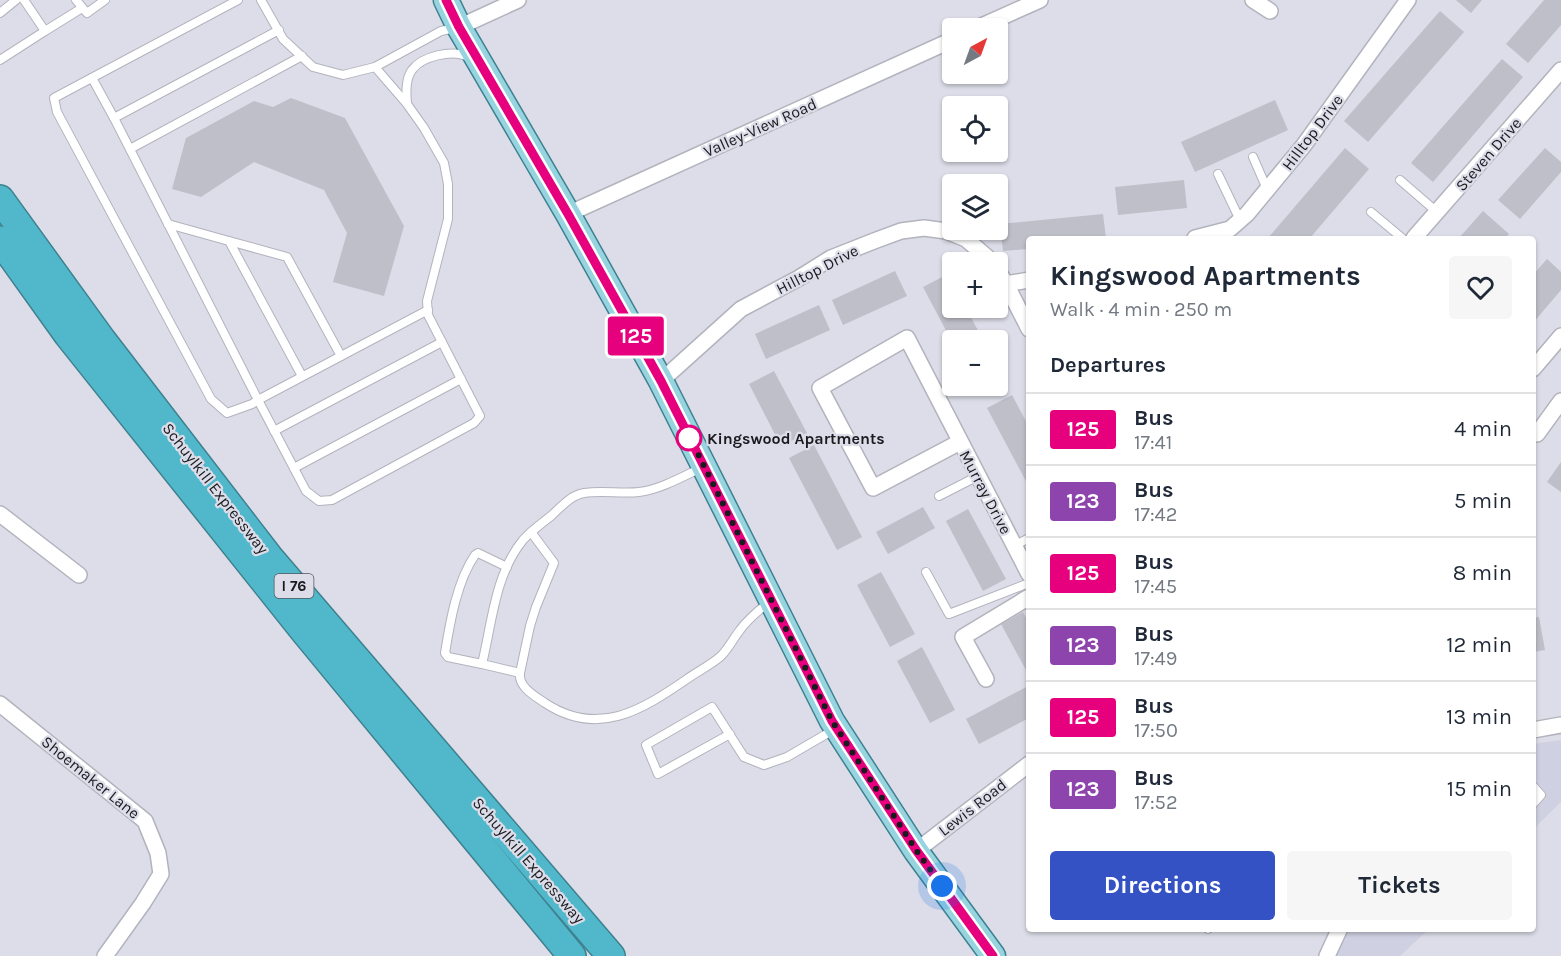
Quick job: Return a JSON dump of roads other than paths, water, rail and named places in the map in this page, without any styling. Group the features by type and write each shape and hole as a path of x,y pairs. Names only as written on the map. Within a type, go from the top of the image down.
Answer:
{"highway":[{"name":"Schuylkill Expressway","path":"0,199 102,340 269,557 611,956"},
{"name":"Schuylkill Expressway","path":"0,240 68,335 311,639 572,956"}],"main road":[{"path":"446,0 459,27 568,214 661,381 836,728 916,850 993,956"}],"street":[{"path":"459,27 518,0"},
{"path":"1000,18 1040,0"},
{"path":"1253,0 1270,11"},
{"name":"Hilltop Drive","path":"1203,236 1230,229 1267,189 1304,145 1408,0"},
{"name":"Valley-View Road","path":"568,214 942,45"},
{"name":"Steven Drive","path":"1416,236 1561,70"},
{"name":"Hilltop Drive","path":"661,381 741,309 831,258 901,231 924,228 946,231 966,239 981,252"},
{"path":"1008,278 1026,280"},
{"path":"1008,289 1026,323"},
{"path":"1536,365 1561,336"},
{"name":"Murray Drive","path":"960,442 873,488 820,388 907,338 1026,568"},
{"path":"1536,433 1561,401"},
{"path":"0,514 79,575"},
{"path":"986,680 963,637 1026,599"},
{"name":"Shoemaker Lane","path":"0,704 145,821 158,853 161,874 105,956"},
{"path":"1536,729 1561,725"},
{"name":"Lewis Road","path":"916,850 1026,766"},
{"path":"1327,956 1338,932"}],"lane":[{"path":"0,13 16,0"},
{"path":"24,0 45,31"},
{"path":"76,0 87,13 105,0"},
{"path":"238,0 54,98 57,112 211,399 227,413 252,405 428,310"},
{"path":"261,0 283,39 313,67 343,75 375,67 441,31 459,27"},
{"path":"0,60 82,8"},
{"path":"114,118 279,30"},
{"path":"407,104 406,90 411,71 428,58 461,53 481,64"},
{"path":"130,149 302,56"},
{"path":"92,78 306,491 319,501 332,500 474,423 480,416 428,315 427,301 448,219 448,184 444,163 407,104 375,67"},
{"path":"1253,157 1267,189"},
{"path":"1218,174 1240,220"},
{"path":"1400,180 1437,212"},
{"path":"1371,212 1400,236"},
{"path":"168,224 287,257 341,356"},
{"path":"229,241 302,376"},
{"path":"274,431 442,342"},
{"path":"294,468 461,379"},
{"path":"482,664 497,597 507,567 514,553 531,532 577,495 586,492 640,492 704,467"},
{"path":"939,496 978,476"},
{"path":"531,532 554,563 530,626 520,682 545,703 563,712 598,719 631,712 651,703 718,658 731,645 741,628 771,600"},
{"path":"1014,546 1026,539"},
{"path":"507,567 478,554 473,557 461,585 445,653 448,657 520,673"},
{"path":"926,572 949,614 1026,584"},
{"path":"730,734 658,774 646,745 712,707 730,734 744,757 764,765 787,758 836,728"},
{"path":"1536,789 1541,795 1536,801"}],"place":[{"name":"Kingswood Apartments","path":"689,438"}]}
